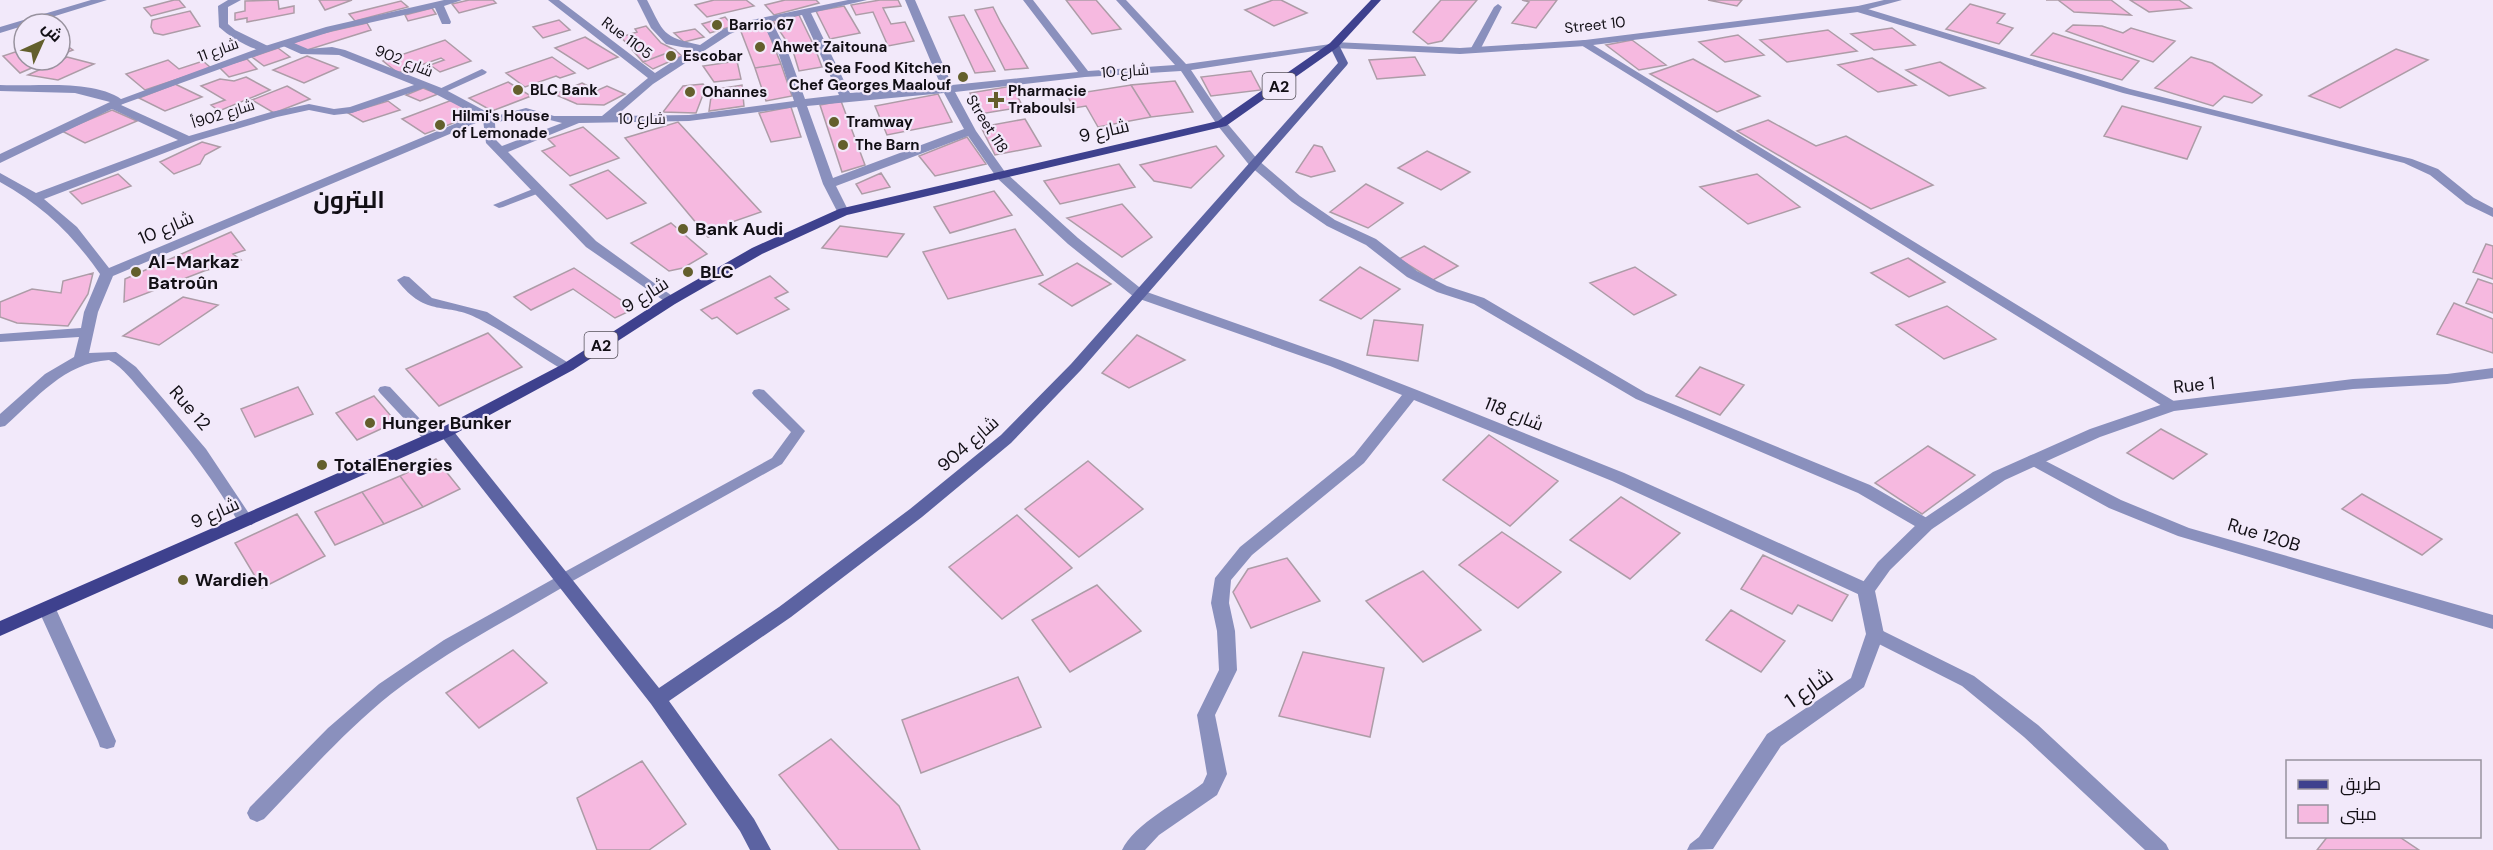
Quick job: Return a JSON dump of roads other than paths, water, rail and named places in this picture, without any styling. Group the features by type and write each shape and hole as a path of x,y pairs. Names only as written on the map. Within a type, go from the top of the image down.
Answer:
{"main road":[{"name":"شارع 9","path":"0,630 439,435 568,367 670,301 757,251 843,212 1222,124 1334,45 1376,0"},
{"name":"شارع 904","path":"657,699 785,612 973,468 1037,409 1343,63 1334,45"},
{"path":"439,435 564,579 657,699 747,825 761,850"}],"street":[{"path":"0,30 102,0"},
{"path":"236,0 223,6 223,25 231,32 266,49"},
{"name":"شارع 11","path":"0,159 115,103 266,49 330,29 457,0"},
{"name":"Rue 1105","path":"553,0 656,78"},
{"path":"642,0 656,28 670,42 701,48"},
{"path":"605,119 656,78 734,28 862,0"},
{"name":"Street 118","path":"910,0 948,89 970,130 1001,175 1072,241 1139,294"},
{"path":"1028,0 1085,74"},
{"path":"1121,0 1184,68 1222,124 1254,163 1296,199 1332,223 1371,242 1412,274 1442,289 1479,301 1641,396 1864,489 1926,525 1884,566 1866,590 1875,634 1968,681 2031,731 2159,850"},
{"name":"Street 10","path":"1334,45 1475,50 1585,43 1858,9 1871,3 1897,0"},
{"path":"438,4 446,22"},
{"path":"1858,9 2092,82 2220,116 2408,161 2434,172 2470,201 2493,213"},
{"path":"805,11 846,97"},
{"path":"766,20 784,55 829,184 843,212"},
{"name":"شارع 902","path":"285,43 297,51 308,53 332,50 341,52 440,91 487,118"},
{"path":"1585,43 2172,406"},
{"name":"شارع 10","path":"107,274 487,118 526,111 553,119 689,118 846,97 948,89 1085,74 1209,66 1334,45"},
{"name":"شارع 902أ","path":"37,197 187,140 296,109 315,107 334,112 352,110 423,85"},
{"path":"0,88 75,88 100,92 115,103 187,140"},
{"path":"487,118 490,141 591,244 670,301"},
{"path":"500,151 581,120"},
{"path":"829,184 970,130"},
{"path":"0,177 37,197 68,224 107,274 91,312 81,358 53,374 0,422"},
{"path":"404,280 421,297 436,304 468,309 482,315 568,367"},
{"name":"شارع 118","path":"1139,294 1412,393 1618,477 1866,590"},
{"path":"0,338 86,332"},
{"name":"Rue 12","path":"81,358 111,355 120,359 192,439 211,464 246,521"},
{"name":"Rue 1","path":"1926,525 1999,476 2095,433 2172,406 2353,384 2447,379 2493,373"},
{"path":"1132,850 1152,829 1210,789 1217,774 1206,715 1228,670 1226,631 1220,603 1223,578 1246,551 1359,459 1412,393"},
{"name":"Rue 120B","path":"2034,460 2115,504 2184,532 2493,622"},
{"path":"257,813 357,712 384,690 412,669 564,579"},
{"path":"47,609 107,741"},
{"name":"شارع 1","path":"1697,850 1706,843 1774,740 1858,681 1875,634"}],"lane":[{"path":"1475,50 1498,7"},
{"path":"440,91 482,72"},
{"path":"499,205 538,190"},
{"path":"385,390 439,435"},
{"path":"564,579 777,460 798,431 759,393"}],"place":[{"name":"Barrio 67","path":"717,25"},
{"name":"Ahwet Zaitouna","path":"760,47"},
{"name":"Escobar","path":"671,56"},
{"name":"Sea Food Kitchen Chef Georges Maalouf","path":"963,77"},
{"name":"BLC Bank","path":"518,90"},
{"name":"Ohannes","path":"690,92"},
{"name":"Pharmacie Traboulsi","path":"996,100"},
{"name":"Tramway","path":"834,122"},
{"name":"Hilmi's House of Lemonade","path":"440,125"},
{"name":"The Barn","path":"843,145"},
{"name":"Bank Audi","path":"683,229"},
{"name":"Al-Markaz Batroûn","path":"136,272"},
{"name":"BLC","path":"688,272"},
{"name":"Hunger Bunker","path":"370,423"},
{"name":"TotalEnergies","path":"322,465"},
{"name":"Wardieh","path":"183,580"}],"district":[{"name":"البترون","path":"349,199"}]}
